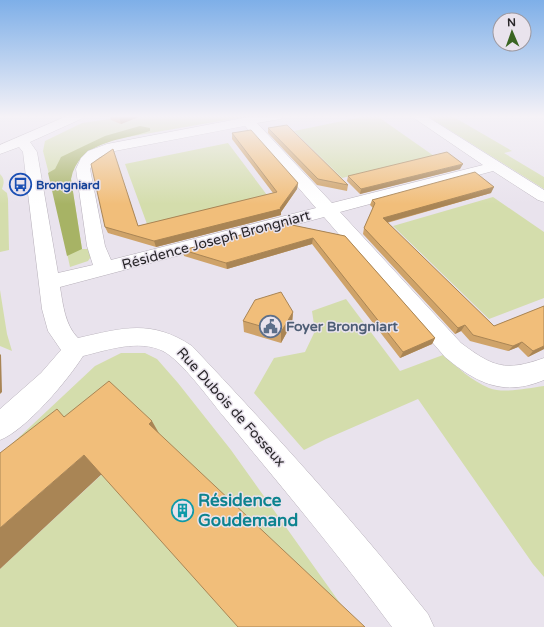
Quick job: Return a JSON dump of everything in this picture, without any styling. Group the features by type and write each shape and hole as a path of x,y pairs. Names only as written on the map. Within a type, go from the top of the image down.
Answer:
{"street":[{"name":"Résidence Joseph Brongniart","path":"104,269 96,246 83,169 89,158 98,151 121,145"},
{"name":"Résidence Joseph Brongniart","path":"269,145 444,340 467,361 480,370 492,375 506,378 530,376 544,369"},
{"path":"463,145 544,197"},
{"path":"0,427 55,375 75,348 68,344 60,333 53,308 30,152 27,146 10,146"},
{"name":"Résidence Joseph Brongniart","path":"50,283 496,166"},
{"name":"Rue Dubois de Fosseux","path":"75,348 143,336 166,341 180,350 297,480 354,548 415,627"}],"green space":[{"path":"44,145 100,145 93,148 78,160 73,168 71,179 82,249 91,249 92,255 88,261 70,267 56,201 43,151"},
{"path":"86,145 100,145 82,157 75,166 71,179 82,249 67,256 48,173 55,169 61,157"},
{"path":"217,145 230,145 267,195 147,224 125,164"},
{"path":"309,145 419,145 434,156 342,178"},
{"path":"474,145 502,145 512,151 504,153 544,177 544,189"},
{"path":"0,174 4,181 2,189 7,193 8,199 9,250 0,252"},
{"path":"493,197 544,232 544,298 489,319 393,226"},
{"path":"0,290 7,334 12,351 0,346"},
{"path":"346,299 400,371 443,355 471,378 495,390 509,391 544,386 544,577 533,564 418,399 304,450 254,393 274,358 305,352 315,331 312,311"},
{"path":"121,353 145,353 157,359 178,383 231,450 357,627 162,444 0,455 95,366"},
{"path":"111,466 242,627 0,627 0,569"}],"building":[{"path":"241,145 265,145 298,183 280,208 281,209 154,241 105,227 91,164 113,149 138,226 277,192"},
{"path":"285,145 308,145 348,185 318,179"},
{"path":"447,152 463,164 361,189 348,176"},
{"path":"475,172 494,187 383,218 494,326 544,306 544,346 533,351 522,342 513,346 473,335 465,325 458,328 364,228 375,203 372,200"},
{"path":"290,222 292,225 345,236 435,338 403,352 313,238 226,263 183,250"},
{"path":"281,292 293,312 281,332 243,321 255,300"},
{"name":"Résidence Goudemand","path":"109,381 152,421 149,424 365,627 238,627 84,455 0,528 0,453 57,409 64,417"}],"place":[{"name":"Brongniard","path":"20,185"},
{"name":"Foyer Brongniart","path":"271,326"},
{"name":"Résidence Goudemand","path":"183,510"}]}
